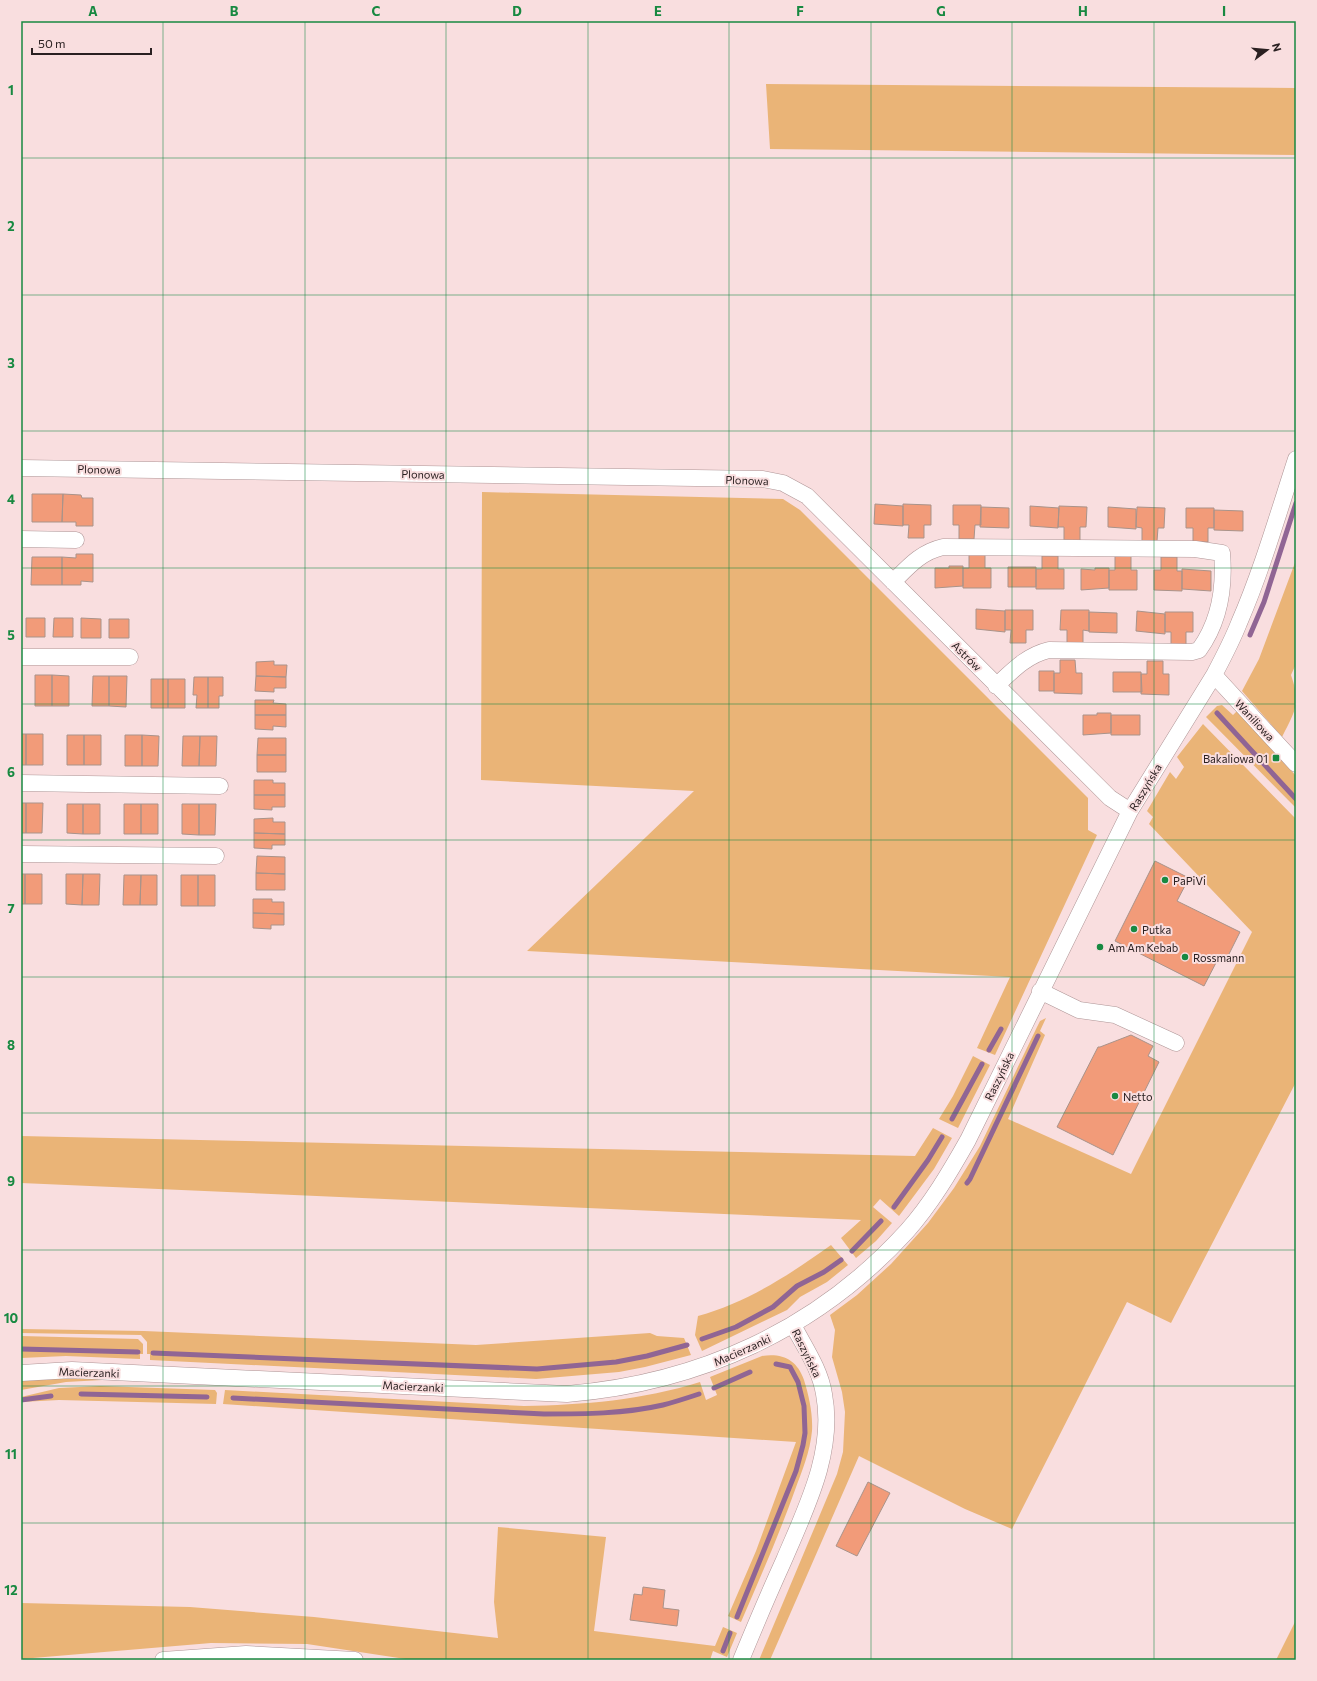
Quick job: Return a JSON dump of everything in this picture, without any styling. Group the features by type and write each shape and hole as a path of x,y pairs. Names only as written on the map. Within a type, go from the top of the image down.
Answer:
{"street":[{"name":"Raszyńska","path":"740,1660 820,1470 826,1440 824,1394 818,1373 793,1326 832,1299 862,1275 908,1230 926,1206 968,1140 1040,991 1130,811 1214,675 1240,623 1296,459"},
{"name":"Plonowa","path":"21,468 763,479 813,493"},
{"name":"Astrów","path":"813,493 893,582 996,686 1110,798 1130,811"},
{"path":"21,539 76,540"},
{"path":"893,582 918,557 932,550 944,547 1195,549 1222,553 1223,579 1220,606 1214,622 1199,650 1192,652 1049,650 1039,653 1017,666 996,686"},
{"path":"21,657 130,657"},
{"name":"Waniliowa","path":"1214,675 1293,757"},
{"path":"21,783 220,786"},
{"path":"21,854 216,856"},
{"path":"1040,991 1079,1010 1115,1014 1176,1043"},
{"name":"Macierzanki","path":"21,1373 72,1370 567,1394 614,1389 663,1379 725,1358 793,1326"},
{"path":"163,1660 246,1654 288,1658 355,1660"}],"shaded area":[{"path":"766,84 1296,88 1296,155 770,149"},
{"path":"482,492 783,499 800,510 1088,798 1088,830 1097,835 995,1055 977,1048 1010,977 527,951 694,791 481,780"},
{"path":"1296,560 1296,664 1291,675 1296,693 1296,701 1293,714 1282,737 1242,691 1259,659"},
{"path":"1222,705 1233,715 1238,710 1296,776 1296,808 1206,717 1217,706"},
{"path":"1203,724 1296,819 1296,1082 1171,1323 1127,1302 1012,1529 965,1509 859,1456 770,1660 759,1660 837,1474 843,1452 845,1412 842,1392 832,1357 835,1330 830,1315 857,1295 891,1264 928,1223 954,1188 980,1146 1040,1021 1046,1018 1040,1031 1045,1035 1008,1119 1131,1174 1252,932 1149,824 1153,817 1147,811 1170,772 1176,779 1184,767 1177,757"},
{"path":"973,1056 990,1065 958,1128 939,1119 953,1096"},
{"path":"933,1128 952,1138 934,1169 899,1216 880,1199 873,1207 892,1223 876,1241 856,1258 841,1238 861,1220 21,1183 21,1136 915,1156"},
{"path":"831,1245 848,1265 827,1282 800,1297 787,1310 702,1351 695,1335 698,1316 734,1303 768,1286 800,1267"},
{"path":"21,1329 144,1331 476,1345 650,1333 657,1336 684,1338 691,1355 619,1372 536,1379 150,1360 150,1354 147,1354 147,1342 141,1335 21,1333"},
{"path":"21,1336 138,1339 143,1344 143,1354 140,1354 140,1359 66,1356 21,1358"},
{"path":"770,1355 788,1359 801,1373 809,1399 812,1418 812,1431 805,1461 789,1507 741,1622 728,1616 756,1551 796,1442 223,1404 225,1390 524,1406 591,1403 656,1393 700,1382 706,1400 717,1395 710,1377 762,1356"},
{"path":"53,1379 102,1380 66,1382 21,1390 21,1381"},
{"path":"100,1386 215,1390 217,1393 216,1404 59,1400 21,1402 21,1397 59,1388"},
{"path":"498,1527 606,1537 594,1631 715,1646 723,1627 737,1633 727,1657 713,1651 710,1660 412,1660 307,1644 211,1643 21,1659 21,1603 190,1607 314,1617 498,1638 494,1602"},
{"path":"1296,1620 1296,1660 1276,1660"}],"building":[{"path":"32,494 63,494 62,522 32,522"},
{"path":"63,494 81,495 82,498 93,498 93,526 76,526 76,522 62,522"},
{"path":"875,504 903,506 903,526 874,524"},
{"path":"903,504 931,505 931,525 924,525 924,538 908,538 909,525 903,525"},
{"path":"953,505 981,505 981,525 975,525 974,539 959,539 959,525 953,525"},
{"path":"1030,506 1059,508 1058,528 1030,526"},
{"path":"1059,506 1087,507 1086,527 1080,527 1080,541 1064,540 1064,527 1058,527"},
{"path":"981,507 1009,508 1009,528 980,527"},
{"path":"1108,507 1136,509 1136,529 1108,527"},
{"path":"1137,507 1165,508 1164,528 1158,528 1157,541 1142,541 1142,528 1136,527"},
{"path":"1186,508 1214,508 1214,528 1208,528 1208,542 1193,542 1193,528 1186,528"},
{"path":"1214,510 1243,511 1243,531 1214,530"},
{"path":"76,554 93,554 93,582 81,581 81,585 62,585 62,557 76,558"},
{"path":"969,554 985,554 985,568 991,568 991,588 963,588 963,568 969,568"},
{"path":"1042,556 1058,556 1058,569 1064,569 1064,589 1036,589 1036,569 1042,569"},
{"path":"1115,556 1131,556 1131,570 1137,570 1137,590 1109,590 1109,570 1115,570"},
{"path":"32,557 62,557 62,585 31,585"},
{"path":"1161,557 1177,557 1177,571 1182,571 1182,591 1154,590 1154,570 1161,570"},
{"path":"949,566 963,566 963,586 935,588 935,568 949,568"},
{"path":"1008,567 1036,567 1036,587 1008,587"},
{"path":"1095,568 1109,568 1109,588 1081,590 1081,569 1095,570"},
{"path":"1182,569 1211,571 1211,591 1182,589"},
{"path":"976,609 1005,611 1005,632 976,629"},
{"path":"1005,610 1033,610 1033,630 1026,630 1026,643 1010,643 1011,630 1005,630"},
{"path":"1061,610 1089,610 1089,631 1083,630 1083,644 1067,644 1067,630 1060,630"},
{"path":"1137,611 1165,614 1165,634 1136,631"},
{"path":"1089,612 1117,613 1117,633 1089,632"},
{"path":"1165,612 1193,612 1193,632 1186,632 1186,645 1171,645 1171,632 1165,632"},
{"path":"26,618 45,618 45,637 26,637"},
{"path":"54,618 73,618 73,637 53,637"},
{"path":"81,618 101,619 101,638 81,638"},
{"path":"109,619 129,619 129,638 109,638"},
{"path":"1060,660 1075,660 1076,673 1082,673 1082,694 1054,693 1054,673 1060,673"},
{"path":"274,661 274,665 287,665 286,677 256,676 256,662"},
{"path":"1147,661 1163,661 1163,674 1169,674 1169,695 1141,694 1141,674 1147,674"},
{"path":"1039,671 1054,671 1054,691 1039,691"},
{"path":"1113,672 1141,672 1142,692 1113,692"},
{"path":"35,675 52,675 52,706 35,706"},
{"path":"52,675 69,676 69,706 52,706"},
{"path":"93,676 109,676 109,706 92,706"},
{"path":"109,676 127,676 126,707 109,706"},
{"path":"256,676 286,677 286,688 274,688 274,692 255,691"},
{"path":"194,677 208,677 208,708 196,708 197,695 193,695"},
{"path":"208,677 223,677 223,696 219,696 219,708 208,708"},
{"path":"151,679 168,679 168,708 151,708"},
{"path":"168,679 185,679 185,708 168,708"},
{"path":"255,700 274,700 273,703 286,704 286,715 255,715"},
{"path":"1097,713 1111,713 1111,733 1083,735 1083,715 1097,715"},
{"path":"255,715 286,715 286,727 273,726 273,730 255,729"},
{"path":"1111,715 1140,715 1140,735 1111,735"},
{"path":"21,734 26,734 26,765 21,765"},
{"path":"26,734 43,734 43,765 26,765"},
{"path":"67,735 84,735 84,765 67,765"},
{"path":"84,735 101,735 101,765 84,765"},
{"path":"125,735 142,735 142,766 125,766"},
{"path":"142,735 159,736 158,766 142,766"},
{"path":"183,736 200,736 199,766 182,766"},
{"path":"200,736 217,736 216,766 199,766"},
{"path":"258,738 286,738 286,755 257,755"},
{"path":"257,755 286,755 286,772 257,772"},
{"path":"254,780 273,780 273,783 285,783 285,795 254,795"},
{"path":"254,795 285,795 285,807 272,807 272,810 254,809"},
{"path":"21,803 26,803 26,833 21,833"},
{"path":"26,803 43,803 42,833 26,833"},
{"path":"67,804 83,804 83,834 67,833"},
{"path":"83,804 100,804 100,834 83,834"},
{"path":"124,804 141,804 141,834 124,834"},
{"path":"141,804 158,804 158,834 141,834"},
{"path":"182,804 199,804 199,835 182,834"},
{"path":"199,804 216,804 215,835 199,835"},
{"path":"273,818 273,822 285,822 285,834 254,833 254,819"},
{"path":"254,833 285,834 285,845 272,845 272,849 254,848"},
{"path":"257,856 285,857 285,874 256,873"},
{"path":"1155,861 1189,878 1177,901 1240,932 1227,958 1220,955 1204,986 1115,941"},
{"path":"256,873 285,874 285,890 256,890"},
{"path":"21,874 25,874 25,904 21,904"},
{"path":"25,874 42,874 42,904 25,904"},
{"path":"66,874 83,874 82,905 66,904"},
{"path":"83,874 100,874 99,905 82,905"},
{"path":"124,875 141,875 140,905 123,905"},
{"path":"141,875 157,875 157,905 140,905"},
{"path":"181,875 198,875 198,906 181,906"},
{"path":"198,875 215,875 215,906 198,906"},
{"path":"253,899 272,899 272,902 284,902 284,914 253,913"},
{"path":"253,913 284,914 284,925 271,925 271,929 253,928"},
{"path":"1131,1035 1153,1046 1148,1056 1159,1062 1113,1155 1057,1127 1098,1047"},
{"path":"868,1482 890,1493 857,1556 836,1546"},
{"path":"643,1587 665,1590 663,1608 679,1610 677,1626 630,1620 634,1594 642,1595"}],"waterway":[{"path":"1250,635 1264,602 1296,503"},
{"path":"1217,713 1296,799"},
{"path":"989,1050 1001,1029"},
{"path":"967,1183 1038,1036"},
{"path":"952,1119 982,1064"},
{"path":"894,1207 928,1160 942,1137"},
{"path":"852,1251 881,1221"},
{"path":"702,1339 736,1327 773,1307 797,1286 824,1272 841,1260"},
{"path":"153,1353 537,1369 616,1362 647,1356 687,1345"},
{"path":"21,1349 138,1352"},
{"path":"737,1617 796,1471 805,1433 804,1406 798,1382 790,1367 776,1364"},
{"path":"714,1388 750,1372"},
{"path":"81,1394 207,1397"},
{"path":"233,1398 544,1414 574,1414 618,1412 648,1408 668,1404 699,1394"},
{"path":"21,1400 51,1396"},
{"path":"723,1651 730,1633"}],"place":[{"name":"Bakaliowa 01","path":"1276,758"},
{"name":"PaPiVi","path":"1165,880"},
{"name":"Putka","path":"1134,929"},
{"name":"Am Am Kebab","path":"1100,947"},
{"name":"Rossmann","path":"1185,957"},
{"name":"Netto","path":"1115,1096"}]}
